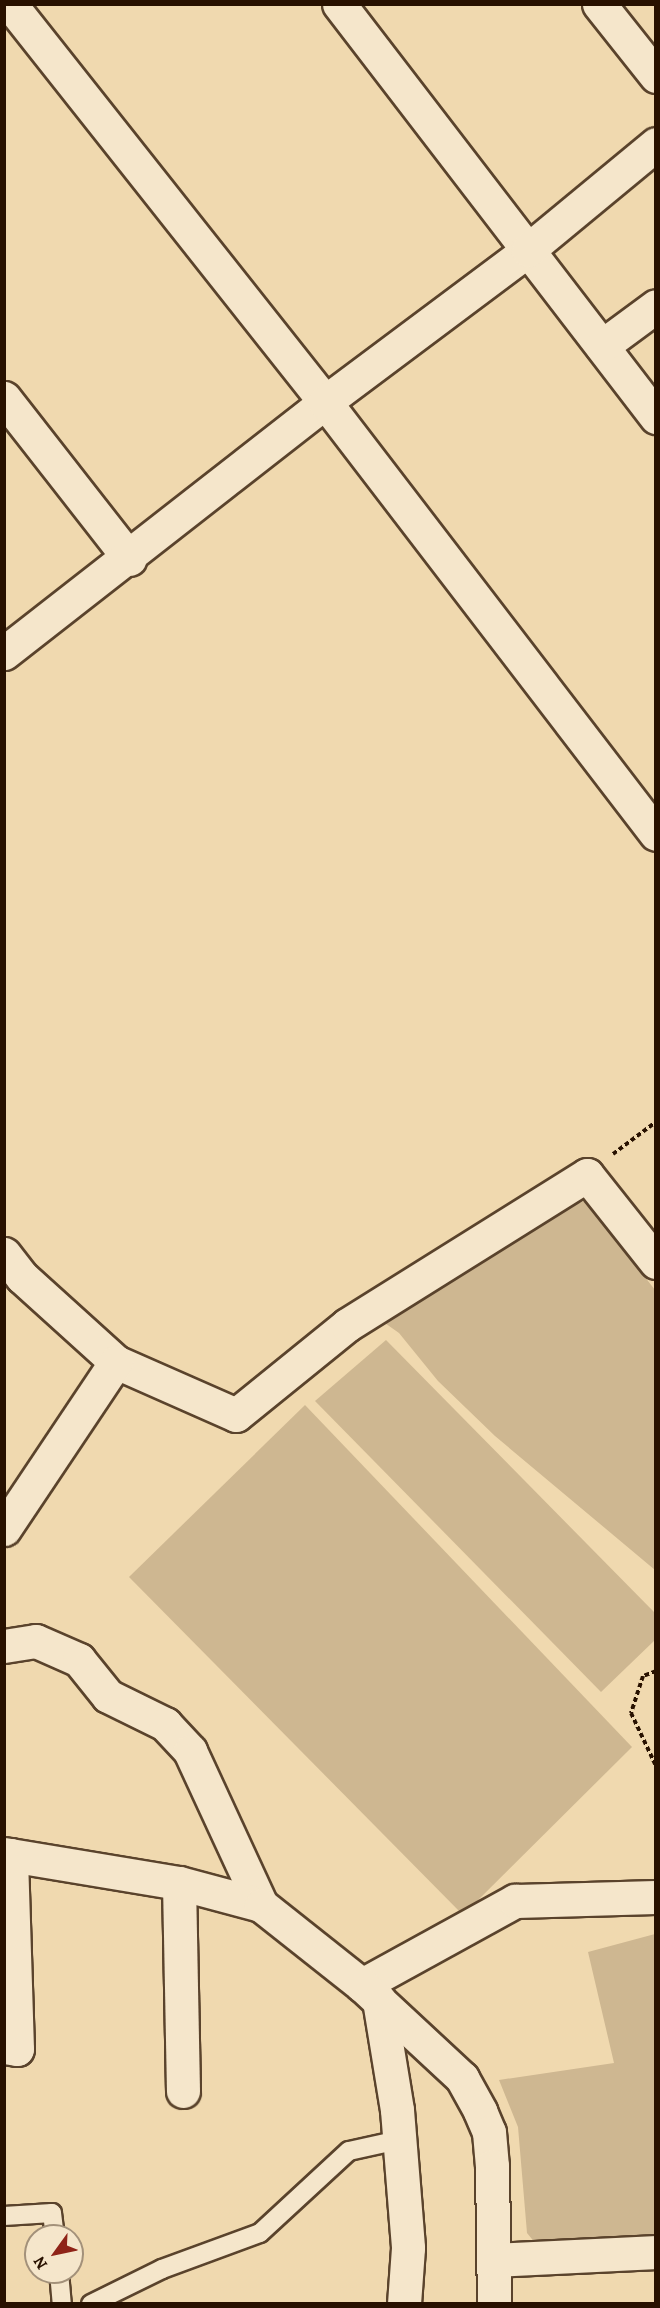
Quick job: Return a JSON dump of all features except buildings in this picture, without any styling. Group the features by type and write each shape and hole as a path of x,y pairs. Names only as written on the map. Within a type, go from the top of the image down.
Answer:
{"street":[{"path":"10,4 325,402 656,834"},
{"path":"339,4 656,417"},
{"path":"599,4 656,76"},
{"path":"4,653 130,559 325,402 528,250 656,144"},
{"path":"602,346 656,306"},
{"path":"7,408 130,559"},
{"path":"10,1274 116,1362 236,1415 347,1325 587,1174 656,1262"},
{"path":"4,1529 116,1362"},
{"path":"4,1646 36,1641 79,1660 108,1696 165,1724 190,1751 261,1905"},
{"path":"4,2047 18,2049 8,1854 179,1883 261,1905 370,1992 462,2078 489,2132 495,2304"},
{"path":"179,1883 183,2091"},
{"path":"370,1992 515,1901 656,1897"},
{"path":"370,1992 399,2140 408,2248 404,2304"},
{"path":"494,2260 656,2252"}],"lane":[{"path":"91,2304 162,2269 260,2234 349,2151 399,2140"},
{"path":"4,2216 52,2212 54,2224"},
{"path":"60,2284 62,2304"}],"path":[{"path":"587,1174 656,1122"},
{"path":"656,1671 643,1676 631,1713 656,1766"}],"shaded area":[{"path":"586,1201 655,1290 655,1570 495,1436 438,1381 399,1333 382,1321 561,1208"},
{"path":"386,1340 655,1613 655,1640 601,1692 315,1401"},
{"path":"305,1405 632,1747 463,1915 129,1577"},
{"path":"655,1934 655,2238 536,2244 527,2233 518,2127 499,2080 614,2063 588,1952"}]}
